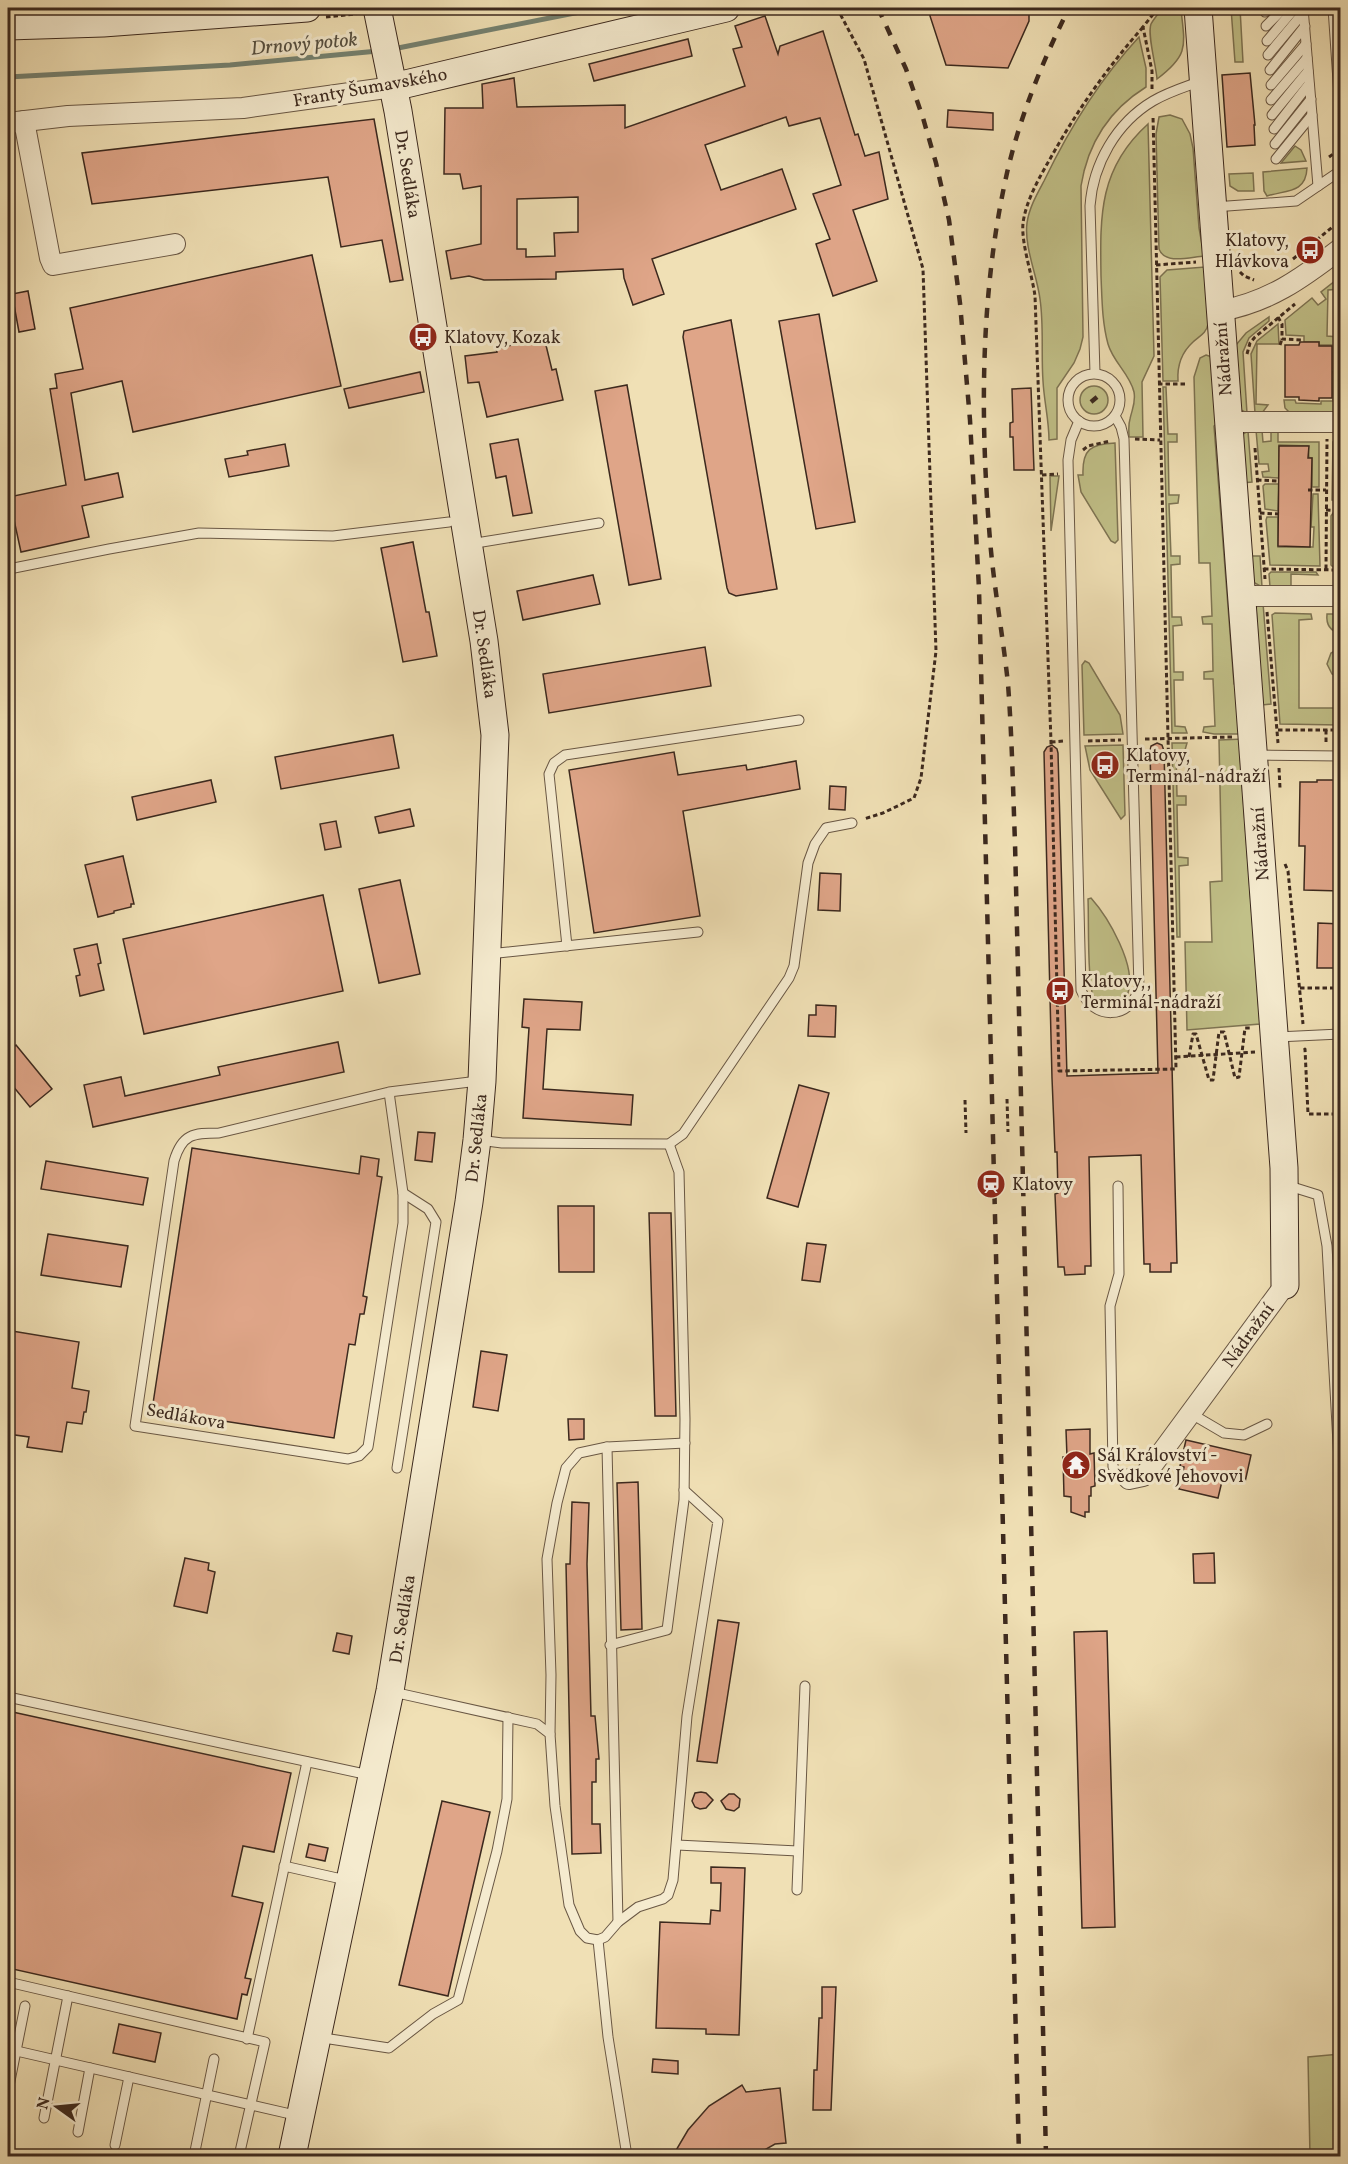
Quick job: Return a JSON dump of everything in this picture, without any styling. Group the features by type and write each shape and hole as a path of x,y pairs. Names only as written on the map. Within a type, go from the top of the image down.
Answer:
{"street":[{"path":"8,26 103,23 307,8"},
{"name":"Franty Šumavského","path":"16,122 68,116 243,108 394,90 726,8"},
{"name":"Nádražní","path":"1129,1479 1143,1476 1148,1471 1285,1284 1284,1185 1264,1042 1266,755 1240,423 1220,311 1198,8"},
{"name":"Dr. Sedláka","path":"292,2157 390,1691 467,1214 482,1081 495,735 484,641 394,90 379,15"},
{"path":"16,122 53,265 175,244"},
{"path":"1220,311 1250,304 1280,292 1341,249"},
{"path":"1240,423 1334,422"},
{"path":"1254,596 1341,596"}],"lane":[{"path":"1266,26 1284,8"},
{"path":"1333,8 1341,110"},
{"path":"1301,9 1305,26 1318,186"},
{"path":"1267,41 1301,9"},
{"path":"1268,55 1301,9"},
{"path":"1270,70 1305,26"},
{"path":"1271,85 1306,44"},
{"path":"1271,100 1307,58"},
{"path":"1272,115 1308,71"},
{"path":"1095,373 1090,214 1094,181 1100,162 1116,134 1133,116 1152,101 1203,80"},
{"path":"1274,129 1310,84"},
{"path":"1275,144 1311,99"},
{"path":"1276,159 1312,115"},
{"path":"1212,207 1296,201 1341,171"},
{"path":"1095,373 1107,377 1118,388 1121,401 1115,416 1107,423 1097,426 1079,421 1073,416 1069,406 1070,390 1080,378 1095,373"},
{"path":"1079,421 1069,448 1069,474 1081,990 1090,1005 1102,1012 1121,1011 1133,1001 1139,988 1124,439 1115,416"},
{"path":"9,569 199,533 333,536 449,522"},
{"path":"468,545 599,523"},
{"path":"567,946 549,774 554,763 566,755 799,720"},
{"path":"1266,755 1341,756"},
{"path":"477,1140 502,1143 669,1144 683,1134 789,978 794,966 808,863 815,844 826,828 852,823"},
{"path":"487,954 698,932"},
{"path":"1264,1042 1304,1036 1341,1034"},
{"name":"Sedlákova","path":"389,1092 404,1193 403,1223 368,1447 359,1456 348,1460 135,1426 174,1161 184,1140 196,1133 219,1133 389,1092 482,1081"},
{"path":"610,1645 668,1630 684,1490 685,1443 679,1172 669,1144"},
{"path":"1284,1185 1318,1196 1327,1246 1341,1479"},
{"path":"1118,1186 1119,1274 1110,1306 1113,1467 1119,1475 1129,1479"},
{"path":"397,1468 436,1222 428,1209 404,1193"},
{"path":"1190,1413 1224,1433 1244,1435 1267,1424"},
{"path":"684,1490 718,1521 687,1716 673,1880 668,1895 658,1901 642,1905 618,1922 605,1937 598,1940 587,1938 580,1931 569,1905 555,1806 550,1734 547,1559 557,1503 566,1468 579,1453 606,1447 685,1443"},
{"path":"606,1447 618,1922"},
{"path":"797,1890 805,1686"},
{"path":"390,1691 537,1724 550,1734"},
{"path":"8,1697 373,1776"},
{"path":"330,2039 389,2048 433,2014 458,2000 497,1851 507,1799 507,1717"},
{"path":"247,2039 307,1761"},
{"path":"677,1845 798,1851"},
{"path":"284,1866 351,1881"},
{"path":"598,1940 608,2037 627,2157"},
{"path":"8,1982 265,2042 239,2157"},
{"path":"44,2118 68,1996"},
{"path":"8,2091 12,2050 25,2006"},
{"path":"12,2050 301,2116"},
{"path":"194,2157 214,2059"},
{"path":"78,2132 90,2068"},
{"path":"115,2145 129,2077"}],"path":[{"path":"837,8 864,59 923,270 936,651 921,778 914,798 883,813 852,823"},
{"path":"1143,27 1152,71 1158,384 1170,739 1176,1069 1059,1071 1035,296 1023,237 1026,212 1042,172 1067,128 1114,60 1158,8"},
{"path":"1288,262 1341,221"},
{"path":"1156,265 1216,260"},
{"path":"1247,363 1250,343 1296,304"},
{"path":"1278,317 1282,324 1280,345"},
{"path":"1282,339 1301,339"},
{"path":"1332,372 1341,372"},
{"path":"1158,384 1186,384"},
{"path":"1326,569 1326,490 1334,422"},
{"path":"1240,423 1257,480 1260,513 1264,569 1254,596 1263,713 1278,730 1341,730"},
{"path":"1082,452 1088,446 1099,442 1124,439 1160,440"},
{"path":"1042,475 1069,474"},
{"path":"1257,480 1279,481"},
{"path":"1308,490 1326,490"},
{"path":"1326,510 1341,511"},
{"path":"1260,513 1279,514"},
{"path":"1264,569 1341,570"},
{"path":"1050,742 1242,736 1240,715 1263,713"},
{"path":"1278,730 1266,755 1280,789"},
{"path":"1281,858 1288,871 1304,1036 1308,1114 1341,1114"},
{"path":"1300,988 1341,988"},
{"path":"1189,1057 1192,1034 1197,1034 1209,1080 1213,1080 1219,1032 1224,1032 1235,1078 1239,1077 1245,1028 1250,1028 1264,1042 1305,1049"},
{"path":"1176,1057 1256,1052 1264,1042"},
{"path":"1007,1099 1008,1132"},
{"path":"965,1100 966,1133"}],"shaded area":[{"path":"1163,8 1181,10 1184,41 1180,56 1157,79 1150,29 1152,22"},
{"path":"1231,8 1240,8 1243,62 1235,62"},
{"path":"1139,37 1146,68 1146,87 1121,106 1102,129 1084,170 1081,186 1083,337 1074,363 1057,388 1057,439 1049,440 1043,381 1041,309 1027,242 1028,217 1036,196 1075,124 1098,87"},
{"path":"1170,115 1182,119 1190,134 1204,256 1172,259 1162,254 1159,249 1156,134 1159,117"},
{"path":"1148,124 1154,356 1142,382 1143,437 1129,437 1134,392 1129,379 1110,350 1106,336 1102,302 1101,233 1111,175 1132,141"},
{"path":"1295,146 1301,150 1306,161 1281,163"},
{"path":"1307,168 1306,176 1299,187 1267,196 1264,191 1263,172"},
{"path":"1253,173 1254,191 1238,191 1230,186 1229,174"},
{"path":"1205,267 1209,311 1207,327 1183,355 1178,370 1178,381 1163,381 1160,277 1167,270"},
{"path":"1340,277 1340,289 1328,290 1327,336 1339,337 1340,369 1332,369 1332,345 1304,342 1304,336 1286,335 1285,320 1312,298 1318,305 1326,299 1321,292"},
{"path":"1269,317 1269,321 1249,338 1243,352 1247,413 1239,409 1236,345 1246,333"},
{"path":"1278,324 1279,344 1257,344 1256,404 1268,405 1262,413 1255,413 1251,354 1257,341"},
{"path":"1206,355 1212,357 1219,422 1214,426 1234,684 1240,686 1239,734 1203,732 1204,727 1215,726 1213,679 1204,679 1204,672 1213,671 1212,624 1203,624 1202,617 1212,616 1210,563 1199,563 1194,377 1200,358"},
{"path":"1332,374 1340,375 1340,413 1290,413 1285,408 1284,400 1321,404 1321,401 1333,401"},
{"path":"1094,386 1104,390 1108,400 1104,410 1094,414 1084,410 1080,400 1084,390"},
{"path":"1163,387 1166,387 1168,434 1177,434 1177,442 1168,442 1169,495 1179,495 1178,503 1169,504 1171,556 1180,556 1180,564 1171,565 1172,617 1181,617 1182,625 1173,626 1174,672 1183,672 1183,680 1174,680 1175,726 1185,727 1187,733 1172,733"},
{"path":"1256,430 1262,430 1263,442 1271,441 1271,430 1278,430 1278,442 1319,442 1319,487 1312,487 1312,458 1309,458 1308,446 1279,445 1279,478 1263,477 1262,472 1269,471 1268,464 1259,464"},
{"path":"1248,431 1252,482 1242,483 1242,435"},
{"path":"1333,442 1340,442 1340,500 1332,500"},
{"path":"1115,443 1118,540 1115,543 1111,541 1081,492 1078,475 1083,475 1084,459 1090,450 1100,445"},
{"path":"1050,476 1059,476 1051,531"},
{"path":"1279,484 1278,511 1265,509 1263,486"},
{"path":"1313,494 1318,494 1320,566 1270,565 1267,517 1278,517 1278,547 1313,547 1314,527 1311,527"},
{"path":"1333,513 1340,514 1340,567 1331,565 1331,516"},
{"path":"1248,556 1260,556 1262,587 1253,582"},
{"path":"1271,572 1316,572 1318,575 1291,574 1291,587 1270,587 1269,574"},
{"path":"1263,603 1271,704 1262,705 1256,607"},
{"path":"1275,613 1311,614 1312,619 1299,620 1299,708 1340,708 1340,725 1280,724 1272,615"},
{"path":"1327,614 1340,614 1340,633 1329,626"},
{"path":"1340,648 1340,678 1332,674 1327,664 1331,653"},
{"path":"1085,661 1089,663 1120,715 1123,734 1084,735 1082,665"},
{"path":"1244,739 1240,755 1260,1024 1187,1030 1185,942 1212,942 1210,882 1222,881 1219,740"},
{"path":"1172,743 1187,743 1185,750 1176,750 1177,796 1186,796 1186,805 1177,805 1178,857 1188,858 1188,865 1179,866 1180,937 1177,937"},
{"path":"1123,745 1125,815 1121,819 1090,770 1085,746"},
{"path":"1091,898 1113,929 1125,956 1130,982 1128,993 1117,1005 1106,1005 1096,1000 1091,988 1088,899"},
{"path":"1340,2054 1340,2156 1310,2156 1308,2057"}],"building":[{"path":"930,8 1029,8 1029,21 1008,68 946,65 930,16"},
{"path":"765,16 778,54 780,46 823,31 855,135 858,134 865,156 879,152 888,199 853,210 877,281 833,296 816,244 830,239 813,194 841,185 820,118 789,126 786,117 705,145 721,190 782,169 796,209 652,259 664,294 633,305 623,269 556,272 556,279 484,280 469,276 451,279 446,251 481,244 481,186 463,189 460,174 444,174 445,108 483,108 482,84 514,78 517,107 625,105 625,128 745,86 733,49 742,47 735,26","holes":["578,197 578,232 554,233 555,256 526,257 526,249 517,249 517,199"]},
{"path":"688,39 692,56 594,81 589,64"},
{"path":"1250,73 1255,145 1227,147 1222,75"},
{"path":"948,110 993,113 993,130 947,127"},
{"path":"374,119 403,280 390,282 382,240 341,247 328,177 92,204 82,153"},
{"path":"312,255 341,386 133,432 122,381 71,393 85,480 118,473 123,497 82,506 89,537 21,552 9,497 66,485 50,389 57,388 55,374 83,369 70,308"},
{"path":"28,291 35,329 19,332 12,294"},
{"path":"819,314 855,522 816,529 779,321"},
{"path":"731,320 777,589 736,596 729,593 727,588 683,337 684,331"},
{"path":"544,337 552,370 556,369 563,400 487,417 479,382 468,383 465,356 497,352 496,349"},
{"path":"1300,342 1319,342 1319,346 1332,346 1332,398 1319,398 1319,401 1285,397 1285,345 1299,345"},
{"path":"420,372 424,392 349,408 344,389"},
{"path":"627,385 661,579 629,585 595,391"},
{"path":"1031,388 1034,470 1014,470 1013,437 1010,437 1010,423 1013,422 1012,389"},
{"path":"518,439 532,513 513,516 506,476 496,478 490,444"},
{"path":"285,444 289,466 229,477 225,459 248,455 247,451"},
{"path":"1279,446 1309,446 1308,458 1312,458 1310,547 1278,546"},
{"path":"413,542 437,656 403,662 381,548"},
{"path":"593,575 600,604 523,620 517,591"},
{"path":"705,647 711,686 549,713 543,674"},
{"path":"393,735 399,768 281,789 275,757"},
{"path":"1157,743 1162,745 1164,751 1177,1263 1171,1263 1171,1272 1150,1272 1150,1264 1144,1264 1141,1155 1089,1157 1091,1266 1085,1266 1085,1274 1065,1275 1064,1267 1058,1267 1055,1194 1058,1193 1057,1152 1055,1152 1052,1078 1044,752 1052,745 1058,753 1067,1076 1158,1073 1150,751 1151,746"},
{"path":"674,752 678,775 746,765 747,770 796,761 800,789 683,811 700,916 594,933 569,770"},
{"path":"211,780 216,802 137,820 132,797"},
{"path":"1317,780 1341,780 1341,818 1336,818 1336,856 1341,856 1341,891 1304,890 1305,846 1299,846 1300,782 1317,782"},
{"path":"830,786 846,787 845,810 829,809"},
{"path":"410,809 414,826 379,833 375,817"},
{"path":"336,821 341,847 325,850 320,824"},
{"path":"123,856 134,904 131,904 131,907 98,917 85,865"},
{"path":"820,873 841,874 840,911 818,910"},
{"path":"400,880 420,974 379,983 359,889"},
{"path":"323,895 343,991 144,1034 123,939"},
{"path":"1318,923 1341,924 1341,968 1317,968"},
{"path":"97,944 101,963 98,964 104,990 80,996 76,976 80,975 74,949"},
{"path":"524,999 582,1002 580,1030 547,1029 543,1089 633,1095 631,1125 523,1118 529,1028 522,1027"},
{"path":"816,1005 836,1006 835,1037 808,1036 809,1015 816,1015"},
{"path":"338,1042 344,1072 93,1127 84,1085 121,1077 125,1096 220,1075 218,1067"},
{"path":"16,1045 52,1089 30,1107 8,1080 8,1052"},
{"path":"799,1085 829,1093 798,1207 767,1198"},
{"path":"418,1132 435,1133 432,1162 415,1160"},
{"path":"192,1148 359,1174 361,1156 379,1159 377,1176 382,1177 363,1296 367,1297 364,1314 360,1314 355,1345 349,1344 334,1438 152,1410"},
{"path":"46,1161 148,1178 143,1205 41,1189"},
{"path":"558,1206 594,1206 594,1272 559,1272"},
{"path":"649,1213 671,1213 676,1416 655,1416"},
{"path":"48,1234 128,1246 121,1287 41,1275"},
{"path":"807,1243 826,1245 820,1282 802,1280"},
{"path":"12,1331 79,1342 72,1388 89,1391 86,1412 84,1412 82,1424 67,1422 62,1452 27,1447 29,1437 8,1434 8,1363"},
{"path":"481,1351 507,1355 498,1411 473,1407"},
{"path":"568,1419 584,1419 584,1439 569,1440"},
{"path":"1090,1429 1090,1454 1094,1453 1095,1486 1091,1487 1089,1512 1085,1512 1085,1517 1071,1512 1071,1497 1064,1496 1063,1457 1067,1457 1066,1430"},
{"path":"1186,1440 1251,1455 1245,1482 1223,1477 1218,1498 1179,1489 1184,1467 1180,1466"},
{"path":"638,1482 642,1629 621,1630 617,1483"},
{"path":"572,1502 589,1503 587,1564 591,1716 595,1716 599,1759 596,1759 596,1782 592,1782 592,1824 600,1824 601,1853 572,1854 566,1564 570,1564"},
{"path":"1214,1553 1215,1583 1194,1583 1193,1554"},
{"path":"185,1558 209,1563 208,1570 215,1572 207,1613 174,1606"},
{"path":"718,1620 739,1623 717,1763 697,1761"},
{"path":"1107,1631 1115,1927 1082,1928 1074,1632"},
{"path":"337,1633 352,1636 349,1654 333,1651"},
{"path":"8,1711 291,1773 274,1852 243,1846 232,1896 263,1903 245,1978 251,1979 247,1995 242,1994 237,2019 8,1968"},
{"path":"695,1793 706,1793 713,1800 706,1808 700,1809 695,1807 692,1801"},
{"path":"729,1794 734,1794 740,1799 739,1807 734,1811 726,1809 721,1801"},
{"path":"442,1801 490,1812 448,1996 399,1985"},
{"path":"309,1844 328,1848 325,1861 306,1857"},
{"path":"711,1867 745,1868 739,2035 706,2034 706,2029 656,2028 660,1922 710,1924 711,1910 720,1911 721,1883 711,1883"},
{"path":"822,1987 836,1987 831,2110 813,2110 819,2018 822,2018"},
{"path":"119,2024 161,2033 155,2062 113,2053"},
{"path":"653,2059 678,2061 678,2074 652,2072"},
{"path":"742,2085 746,2092 780,2088 786,2143 775,2144 752,2157 672,2157 688,2130 709,2106"}],"waterway":[{"name":"Drnový potok","path":"393,49 600,8"},
{"name":"Drnový potok","path":"8,77 230,65 378,51"}],"railway":[{"path":"878,8 906,69 923,118 949,220 960,303 970,420 979,589 1019,2156"},
{"path":"1046,2156 1011,724 990,540 984,402 987,310 998,218 1007,173 1033,89 1069,8"},
{"path":"1091,402 1097,397"}],"place":[{"name":"Klatovy, Hlávkova","path":"1310,250"},
{"name":"Klatovy, Kozak","path":"423,337"},
{"name":"Klatovy, Terminál-nádraží","path":"1105,765"},
{"name":"Klatovy,, Terminál-nádraží","path":"1060,991"},
{"name":"Klatovy","path":"991,1184"},
{"name":"Sál Království - Svědkové Jehovovi","path":"1076,1465"}]}
